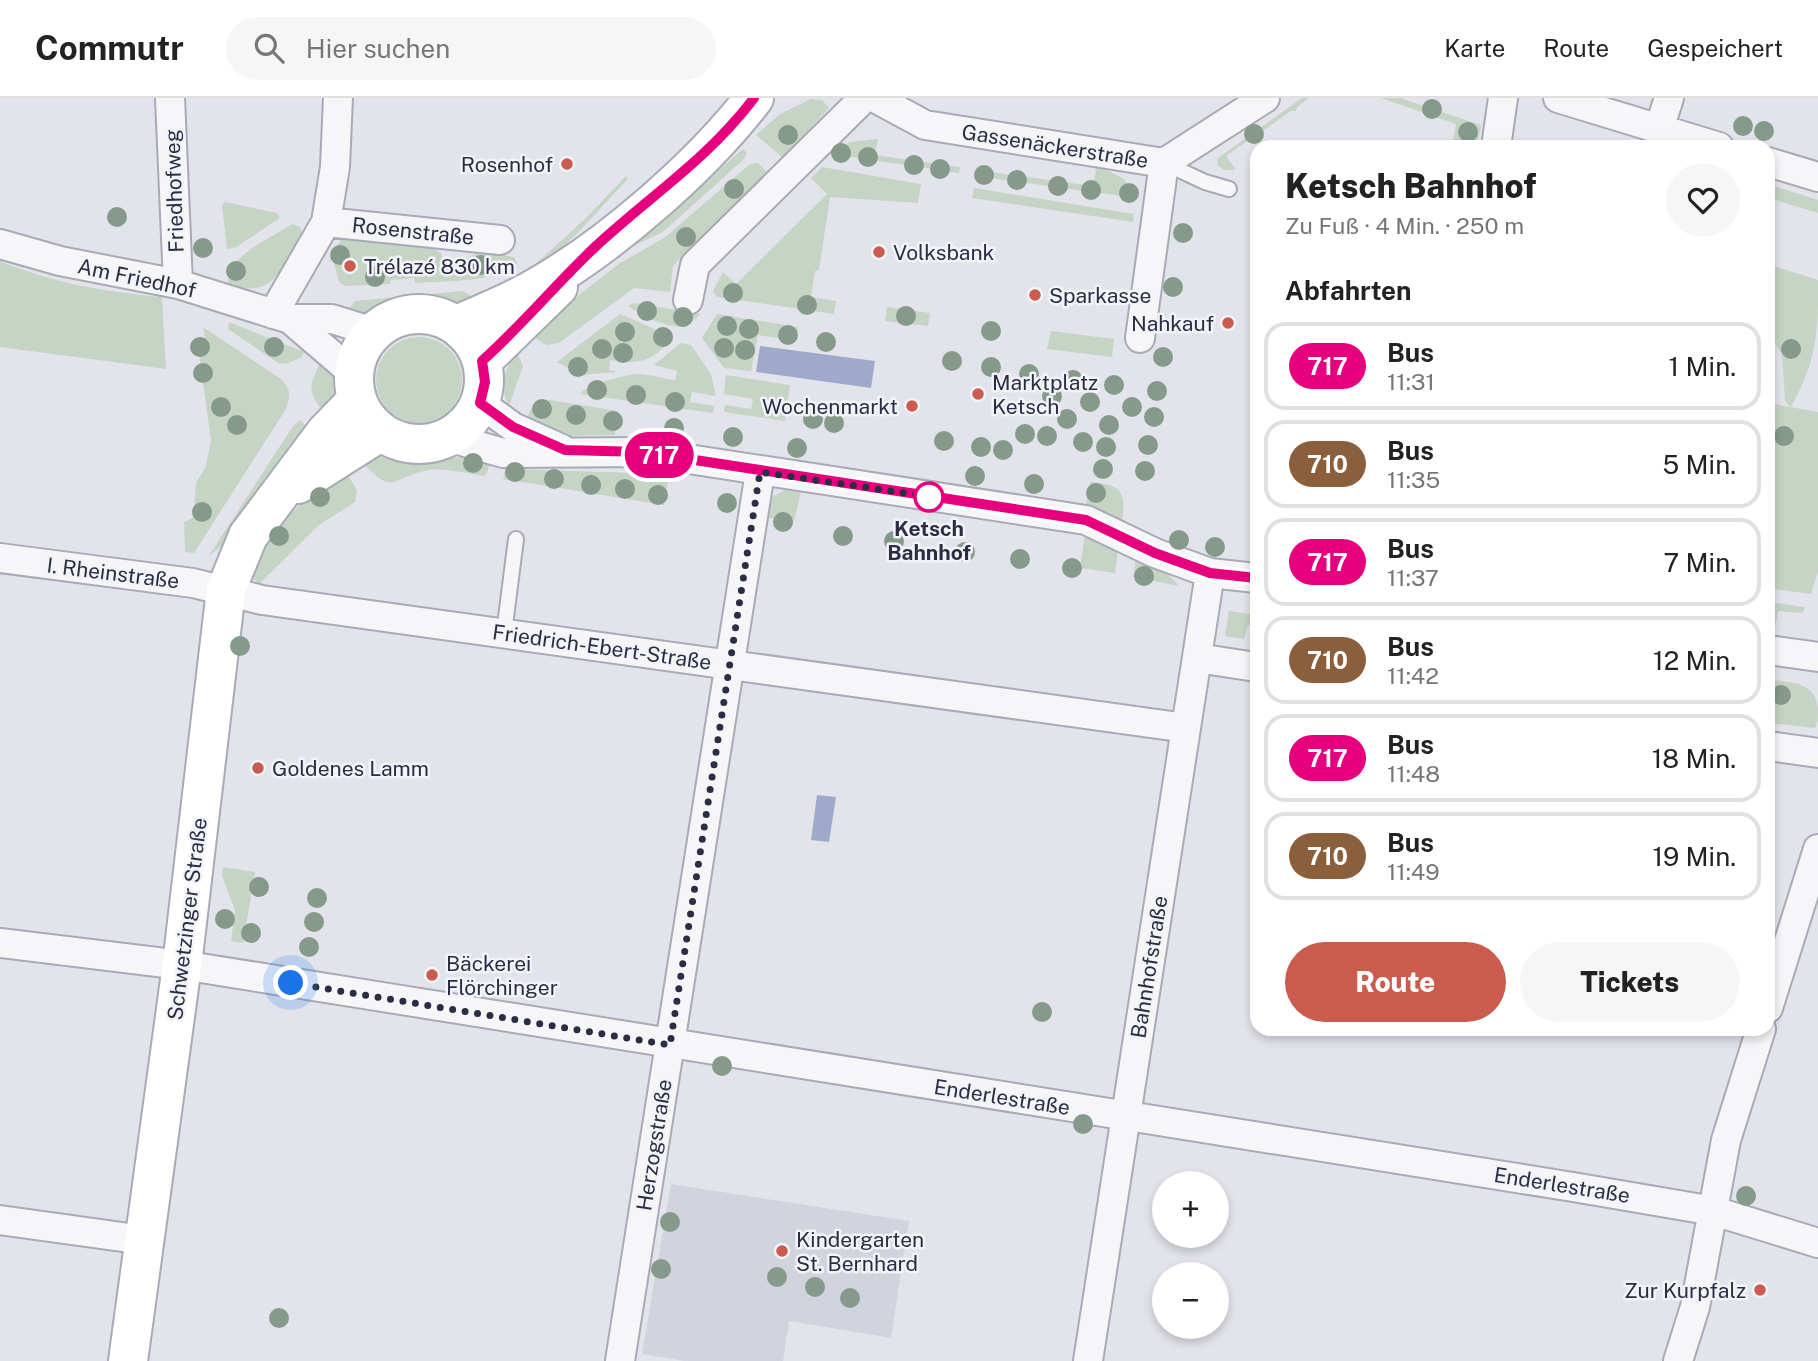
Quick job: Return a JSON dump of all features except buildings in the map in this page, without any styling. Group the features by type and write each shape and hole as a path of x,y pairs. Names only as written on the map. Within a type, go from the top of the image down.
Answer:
{"street":[{"name":"Friedhofweg","path":"170,98 178,284"},
{"path":"282,316 326,222 335,167 338,98"},
{"path":"457,325 535,289 595,247 704,157 754,98"},
{"path":"688,300 695,265 864,98"},
{"name":"Gassenäckerstraße","path":"875,98 925,125 1164,163 1265,98"},
{"path":"1497,140 1503,98"},
{"path":"1558,98 1696,140"},
{"path":"1659,129 1669,98"},
{"path":"1140,338 1164,163"},
{"path":"1775,164 1818,177"},
{"name":"Rosenstraße","path":"326,222 500,240"},
{"name":"Am Friedhof","path":"0,244 60,261 178,284 282,316"},
{"path":"482,361 528,320 595,247"},
{"path":"282,316 356,387 367,418 380,432 396,440 414,444 448,438 462,429 480,403 485,382 482,361 473,341 457,325 437,316 414,314 392,320 373,332 364,344 356,387"},
{"path":"282,316 332,319 373,332"},
{"name":"Schwetzinger Straße","path":"128,1361 182,965 226,590 248,536 284,492 356,387"},
{"path":"480,403 513,427 565,450"},
{"name":"Schwetzinger Straße","path":"284,492 330,466 380,432"},
{"path":"448,438 503,453 565,450 643,452 1086,520 1155,553 1210,573 1250,577"},
{"name":"Herzogstraße","path":"620,1361 760,472"},
{"name":"I. Rheinstraße","path":"0,558 226,590"},
{"name":"Bahnhofstraße","path":"1088,1361 1210,573"},
{"name":"Friedrich-Ebert-Straße","path":"226,590 262,600 1186,729"},
{"path":"1775,650 1818,657"},
{"path":"1197,658 1250,666"},
{"path":"1775,747 1818,754"},
{"path":"1775,987 1818,849"},
{"name":"Enderlestraße","path":"0,943 182,965 1714,1211 1818,1243"},
{"path":"1678,1361 1695,1307 1726,1140 1759,1036"},
{"path":"0,1220 144,1241"}],"lane":[{"path":"1164,163 1205,183 1229,189"},
{"path":"504,633 516,539"}],"shaded area":[{"name":"Kindergarten St. Bernhard","path":"671,1184 909,1221 891,1338 789,1321 783,1361 684,1361 642,1354"}],"green space":[{"path":"1302,98 1309,98 1297,107 1296,111 1291,111 1258,134 1257,138 1253,137 1226,156 1236,170 1224,170 1217,165 1218,158"},
{"path":"1381,98 1400,98 1481,125 1478,140 1453,140 1456,124"},
{"path":"811,99 822,100 829,108 783,158 756,135 780,114"},
{"path":"878,139 875,155 960,167 959,173 832,154 850,142"},
{"path":"743,149 747,153 743,160 663,232 629,248"},
{"path":"758,163 767,172 673,266 670,292 634,288 559,343 546,345 529,334 620,263 664,238 750,164"},
{"path":"1097,165 1124,179 1136,198 976,176 977,170 1093,186"},
{"path":"822,167 921,184 918,203 830,197 819,270 815,271 811,297 836,301 834,314 717,297 713,291 723,272 736,284 827,194 811,178"},
{"path":"626,176 628,179 568,242 526,273 586,218"},
{"path":"1775,186 1818,200 1818,213 1775,200"},
{"path":"974,188 1134,214 1133,222 972,198"},
{"path":"225,202 277,213 280,218 235,248 227,249 222,205"},
{"path":"292,224 300,227 302,232 276,277 256,288 243,288 228,283 235,264 243,256"},
{"path":"342,238 433,248 441,253 446,269 460,268 470,257 483,253 514,257 517,263 509,270 484,278 415,283 414,278 391,280 390,284 345,286 339,282 332,256"},
{"path":"0,261 39,275 80,285 162,297 166,369 0,347"},
{"path":"1775,266 1818,280 1815,345 1807,374 1791,407 1785,401 1782,354 1775,344"},
{"path":"463,291 482,303 460,308 418,300 398,303 375,313 345,314 355,301"},
{"path":"634,303 701,314 686,327 663,324 628,306"},
{"path":"887,307 930,313 928,326 885,321"},
{"path":"620,314 673,337 659,352 645,360 610,360 609,370 617,372 581,375 557,362"},
{"path":"717,314 798,327 796,341 758,335 751,371 724,368 702,338"},
{"path":"229,322 304,352 302,357 286,364 278,363 228,329"},
{"path":"203,327 281,379 287,386 289,396 286,409 194,553 185,552 184,522 193,518 196,483 206,466 211,440 198,347 205,338"},
{"path":"1051,331 1114,339 1112,357 1047,349"},
{"path":"419,337 443,344 455,356 462,380 455,404 443,416 419,423 395,416 383,404 376,380 383,356 395,344"},
{"path":"681,343 691,345 711,374 716,396 692,392 690,402 714,406 713,413 580,394 597,384 636,374 675,380 677,371 654,365"},
{"path":"517,352 523,366 509,406 504,392 504,378"},
{"path":"321,362 340,384 327,416 316,402 312,390 313,378"},
{"path":"726,375 790,385 785,421 724,412 725,405 751,409 753,399 724,394"},
{"path":"549,400 618,411 615,435 565,436 527,421 534,406"},
{"path":"1775,404 1818,412 1818,572 1811,594 1775,589"},
{"path":"300,420 313,431 227,541 208,557 293,426"},
{"path":"378,456 412,460 464,457 491,463 485,476 449,470 429,470 387,482 361,461"},
{"path":"506,467 669,476 664,505 503,479"},
{"path":"344,469 357,490 355,502 319,525 258,585 252,576 264,544 288,516"},
{"path":"1090,482 1119,490 1123,501 1122,520 1086,505"},
{"path":"785,490 801,492 794,521 768,518 772,497"},
{"path":"1085,534 1118,550 1115,573 1080,568"},
{"path":"1136,559 1166,572 1179,586 1133,577"},
{"path":"1775,603 1805,607 1803,613 1778,611 1775,628"},
{"path":"1229,611 1250,614 1250,625 1244,639 1225,636"},
{"path":"1775,680 1802,685 1814,694 1818,712 1815,728 1775,724"},
{"path":"223,867 255,872 243,943 231,941 235,910 222,876"}],"water":[{"path":"760,346 875,361 871,388 756,372"},
{"path":"817,795 836,797 829,842 811,840"}],"bus line":[{"name":"717","path":"754,98 704,157 595,247 528,320 482,361 485,382 480,403 513,427 565,450 643,452 1086,520 1155,553 1210,573 1250,577"}],"place":[{"name":"Rosenhof","path":"567,164"},
{"name":"Volksbank","path":"879,252"},
{"name":"Trélazé 830 km","path":"350,266"},
{"name":"Sparkasse","path":"1035,295"},
{"name":"Nahkauf","path":"1228,323"},
{"name":"Marktplatz Ketsch","path":"978,394"},
{"name":"Wochenmarkt","path":"912,406"},
{"name":"Ketsch Bahnhof","path":"929,497"},
{"name":"Goldenes Lamm","path":"258,768"},
{"name":"Bäckerei Flörchinger","path":"432,975"},
{"name":"Kindergarten St. Bernhard","path":"782,1251"},
{"name":"Zur Kurpfalz","path":"1760,1290"}],"route":[{"path":"291,983 670,1045 760,472 939,498 929,497"}]}
